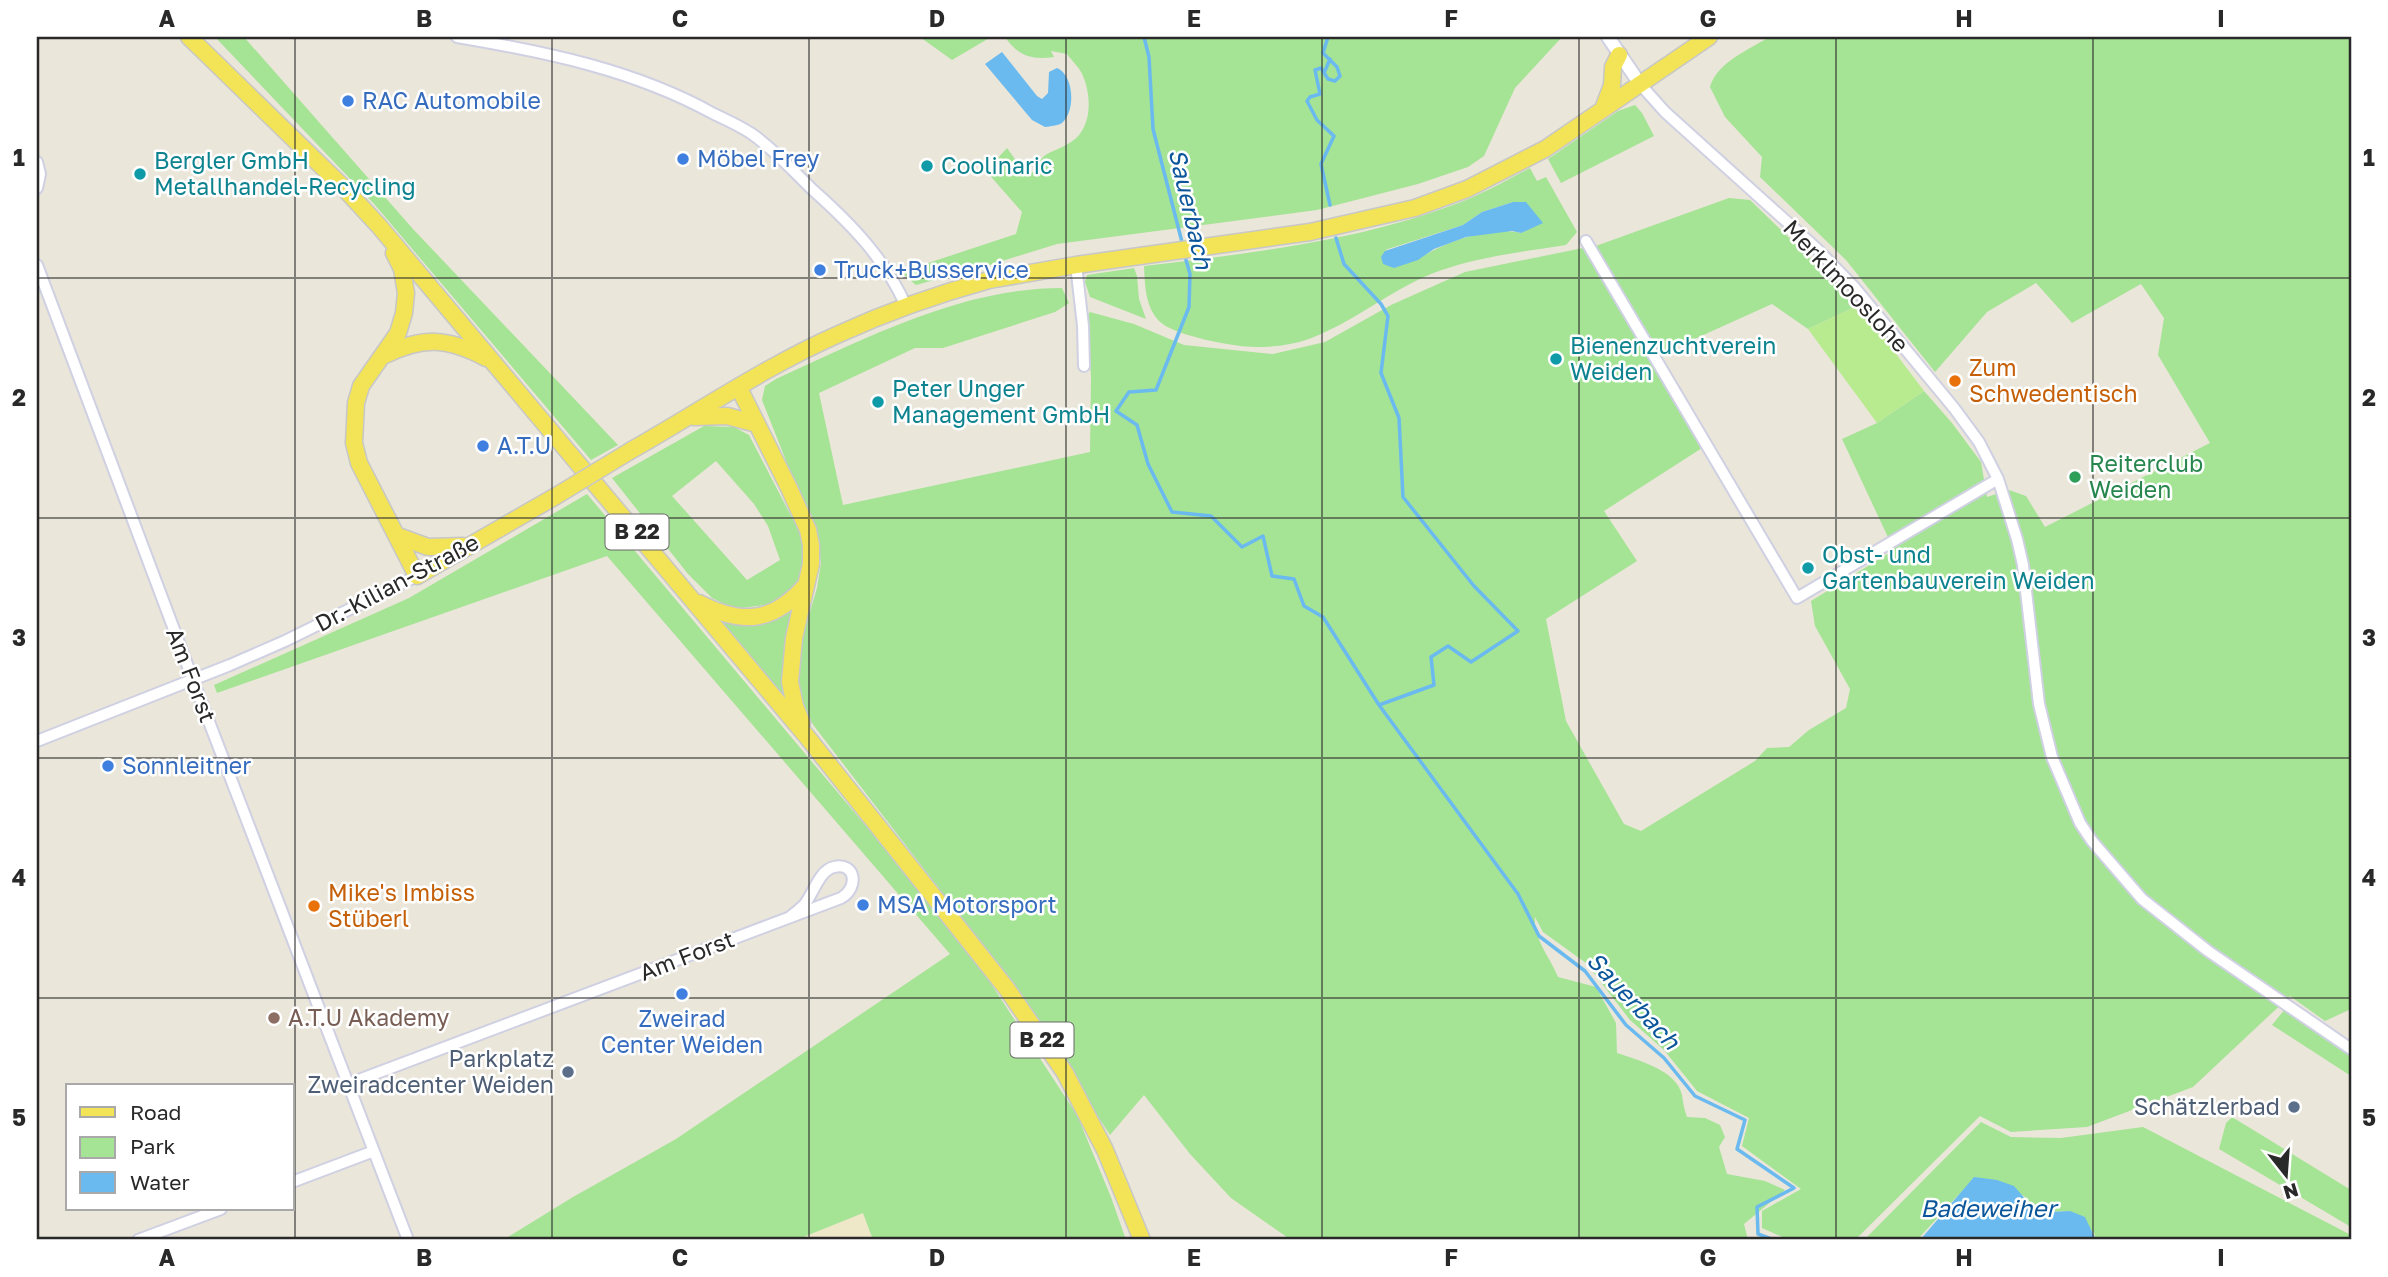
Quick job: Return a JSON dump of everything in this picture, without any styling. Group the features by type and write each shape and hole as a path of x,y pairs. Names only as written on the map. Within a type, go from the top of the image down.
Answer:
{"main road":[{"name":"B 22","path":"188,37 343,187 379,226 808,738 1007,989 1065,1073 1105,1150 1142,1240"},
{"name":"Dr.-Kilian-Straße","path":"416,576 739,388 836,335 906,306 989,280 1310,232 1415,208 1466,189 1516,165 1566,135 1709,37"},
{"path":"1603,109 1612,85 1613,67 1619,55"},
{"path":"379,226 402,269 406,293 404,313 398,333 360,386 354,443 359,463 416,576"},
{"path":"380,358 405,345 446,341 462,345 493,362"},
{"path":"739,388 789,488 808,530 811,545 811,564 794,638 790,682 795,706 808,738"},
{"path":"688,418 727,416 757,424"},
{"path":"398,536 428,547 472,545"},
{"path":"695,601 733,617 754,617 773,613 792,600 807,583"}],"street":[{"path":"457,37 597,66 654,84 679,94 750,133 766,145 869,245 894,280 906,306"},
{"path":"1608,37 1640,84"},
{"name":"Merklmooslohe","path":"1640,84 1665,112 1817,249 1854,287 1979,442 1998,479 2022,565 2039,704 2049,744 2062,786 2092,841 2142,899 2208,951 2351,1049"},
{"path":"37,162 40,174 37,188"},
{"path":"1586,241 1797,598 1998,479"},
{"name":"Am Forst","path":"37,265 192,680 408,1240"},
{"path":"1076,265 1083,326 1084,366"},
{"name":"Dr.-Kilian-Straße","path":"37,741 296,636 416,576"},
{"name":"Am Forst","path":"348,1084 791,916 848,894 853,887 854,878 850,871 839,866 829,869 803,906 791,916"},
{"path":"294,1181 374,1151"},
{"path":"138,1240 218,1210"}],"shaded area":[{"path":"863,1213 873,1240 796,1240"}],"green space":[{"path":"215,37 244,37 413,229 618,445 591,460 375,205"},
{"path":"920,37 991,37 952,60"},
{"path":"1005,37 1562,37 1515,88 1484,156 1468,167 1418,184 1317,210 1057,244 916,285 901,272 1016,234 1022,212 986,171 1007,148 1025,173 1034,172 1041,159 1078,136 1086,121 1089,103 1086,84 1080,70 1067,54 1051,51 1054,57 1032,57 1015,49"},
{"path":"1769,37 2351,37 2351,1009 2325,1021 2290,996 2193,1087 2087,1127 2011,1132 1980,1116 1855,1240 1789,1240 1762,1228 1762,1211 1801,1189 1742,1146 1749,1118 1697,1091 1664,1050 1630,1020 1586,963 1543,932 1535,917 1539,940 1558,977 1596,987 1616,1023 1617,1053 1655,1067 1673,1079 1679,1086 1687,1117 1705,1118 1720,1125 1725,1137 1719,1147 1727,1174 1765,1181 1785,1190 1744,1224 1748,1240 1291,1240 1231,1198 1190,1154 1144,1095 1110,1135 1008,978 814,726 799,702 801,642 817,588 821,563 817,539 762,400 765,386 880,332 951,306 1024,290 1062,288 1069,303 1055,312 943,348 915,348 819,393 843,505 1090,452 1091,377 1087,316 1090,312 1134,324 1184,345 1273,354 1325,342 1391,305 1465,272 1583,248 1702,448 1604,511 1637,561 1546,619 1566,721 1624,824 1641,831 1755,761 1767,748 1789,747 1809,730 1846,708 1850,689 1815,626 1811,601 1894,550 1842,439 1877,423 1924,391 1981,462 1987,497 2009,490 2026,496 2045,527 2210,443 2158,355 2164,318 2141,284 2072,323 2036,283 1987,312 1935,372 1846,260 1760,177 1762,157 1725,117 1710,87 1719,70 1726,64"},
{"path":"1635,105 1654,136 1561,183 1548,159 1618,111"},
{"path":"1530,168 1537,181 1546,177 1577,232 1566,245 1481,259 1431,274 1340,325 1309,339 1256,347 1205,340 1159,321 1148,302 1144,266 1311,243 1393,224 1473,197","holes":["1513,202 1528,229 1521,233 1508,231 1467,237 1440,247 1417,260 1385,250 1463,225 1482,212"]},
{"path":"1729,198 1750,200 1859,305 1808,329 1772,304 1659,355 1593,247"},
{"path":"1134,268 1139,299 1146,319 1090,297 1085,282 1087,275"},
{"path":"1859,305 1924,391 1877,423 1808,329"},
{"path":"704,426 734,427 749,435 801,535 806,561 798,583 771,604 735,609 712,598 688,574 612,478","holes":["716,461 754,504 768,526 780,560 747,580 672,496"]},
{"path":"587,494 965,944 1077,1115 1126,1240 873,1240 863,1213 796,1240 503,1240 676,1139 950,954 607,556 217,693 214,685 409,598"},
{"path":"798,605 786,700 717,618 741,624 759,624 777,618"},
{"path":"2285,1009 2351,1056 2351,1076 2272,1025"},
{"path":"2232,1117 2351,1190 2351,1227 2219,1149 2226,1123"},
{"path":"1981,1122 2011,1137 2061,1138 2143,1127 2351,1235 2351,1240 2096,1240 2094,1233 2070,1211 2050,1212 2034,1209 2024,1196 1975,1177 1917,1240 1864,1240"}],"water":[{"path":"1002,52 1042,99 1048,93 1049,72 1057,68 1063,72 1070,85 1071,102 1067,117 1062,123 1045,127 1032,120 985,64"},
{"path":"1513,202 1526,202 1543,223 1521,233 1512,231 1466,237 1434,249 1418,260 1394,268 1383,264 1381,257 1385,251 1463,225 1482,212"},
{"name":"Badeweiher","path":"1974,1177 1997,1180 2014,1186 2034,1209 2050,1212 2070,1211 2085,1217 2096,1240 1920,1240"}],"waterway":[{"name":"Sauerbach","path":"1144,37 1149,57 1153,129 1183,246"},
{"name":"Sauerbach","path":"1328,37 1323,53 1337,67 1340,76 1335,81 1328,79 1321,68 1315,70 1320,94 1307,101 1317,120 1334,136 1321,164 1330,205"},
{"name":"Sauerbach","path":"1324,73 1330,59"},
{"name":"Sauerbach","path":"1336,238 1344,264 1381,304 1388,316 1381,373 1399,418 1403,497 1474,586 1518,631 1471,662 1448,646 1431,657 1434,685 1379,705"},
{"name":"Sauerbach","path":"1184,253 1190,274 1189,307 1156,390 1129,392 1116,411 1137,425 1148,464 1172,512 1211,516 1242,547 1263,536 1272,576 1294,579 1304,606 1323,617 1379,705 1518,894 1539,936 1585,971 1626,1025 1664,1058 1695,1096 1745,1120 1737,1149 1794,1188 1757,1207 1758,1234 1774,1240"}],"place":[{"name":"RAC Automobile","path":"348,101"},
{"name":"Möbel Frey","path":"683,159"},
{"name":"Coolinaric","path":"927,166"},
{"name":"Bergler GmbH Metallhandel-Recycling","path":"140,174"},
{"name":"Truck+Busservice","path":"820,270"},
{"name":"Bienenzuchtverein Weiden","path":"1556,359"},
{"name":"Zum Schwedentisch","path":"1955,381"},
{"name":"Peter Unger Management GmbH","path":"878,402"},
{"name":"A.T.U","path":"483,446"},
{"name":"Reiterclub Weiden","path":"2075,477"},
{"name":"Obst- und Gartenbauverein Weiden","path":"1808,568"},
{"name":"Sonnleitner","path":"108,766"},
{"name":"MSA Motorsport","path":"863,905"},
{"name":"Mike's Imbiss Stüberl","path":"314,906"},
{"name":"Zweirad Center Weiden","path":"682,994"},
{"name":"A.T.U Akademy","path":"274,1018"},
{"name":"Parkplatz Zweiradcenter Weiden","path":"568,1072"},
{"name":"Schätzlerbad","path":"2294,1107"}]}
